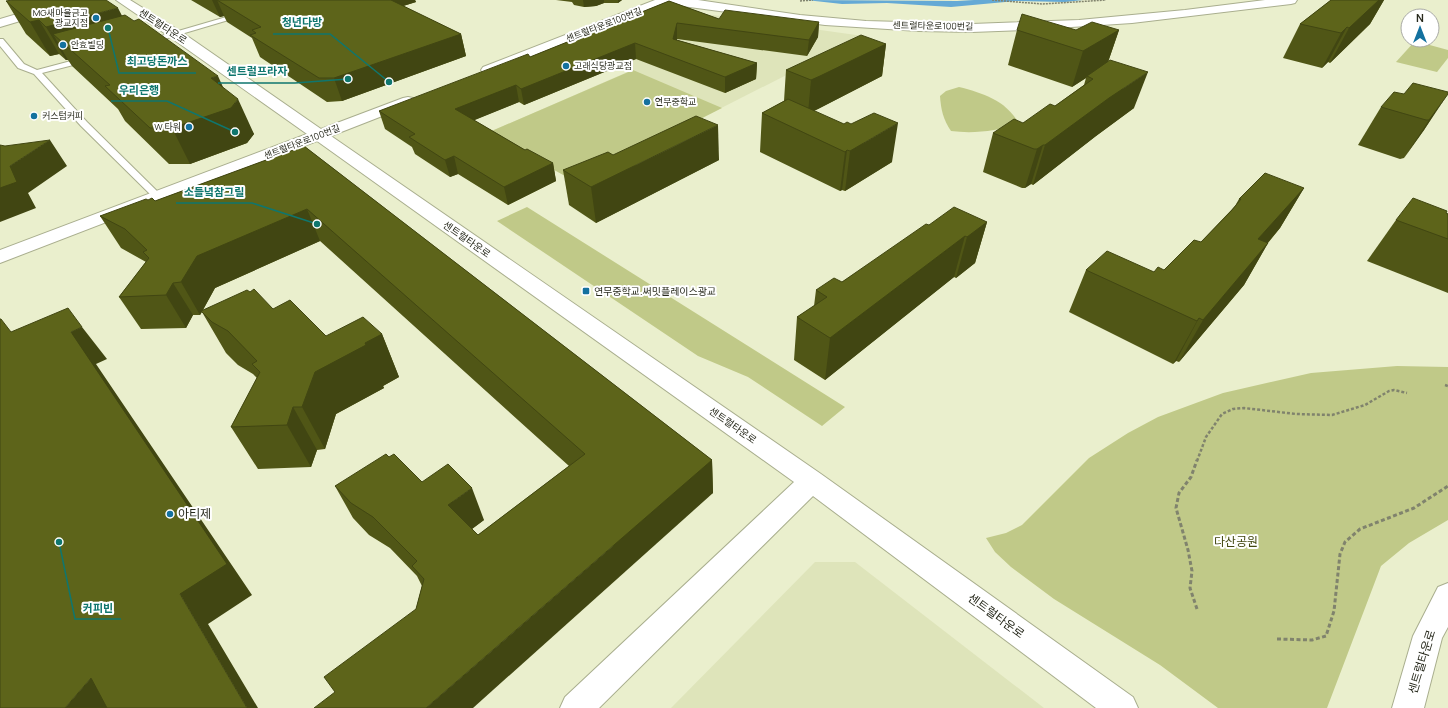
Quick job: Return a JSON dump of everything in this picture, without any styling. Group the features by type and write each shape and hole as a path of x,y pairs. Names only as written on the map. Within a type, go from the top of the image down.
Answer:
{"street":[{"path":"0,22 77,0"},
{"name":"센트럴타운로","path":"122,0 175,34 812,481 1122,708"},
{"name":"센트럴타운로100번길","path":"474,75 666,0 693,2 800,19 946,27 1026,25 1107,20 1199,12 1291,0"},
{"name":"센트럴타운로100번길","path":"0,257 319,136 422,95"},
{"path":"576,708 812,481"},
{"name":"센트럴타운로","path":"1408,708 1428,636 1448,596"}],"lane":[{"path":"140,44 250,13"},
{"path":"0,41 21,66 37,72 84,124 158,197"},
{"path":"37,72 91,58"}],"path":[{"path":"809,1 813,0"},
{"path":"992,0 1042,4 1106,0"},
{"path":"1197,609 1190,588 1192,571 1188,550 1176,508 1179,493 1191,477 1206,437 1222,414 1233,409 1244,408 1296,414 1332,415 1365,405 1389,391 1394,390 1407,393"},
{"path":"1277,639 1312,640 1326,636 1335,611 1340,552 1345,542 1356,532 1369,524 1408,511 1448,486"}],"shaded area":[{"name":"연무중학교","path":"670,13 713,15 863,36 576,182 487,133 632,70 580,47"},
{"path":"815,562 855,562 1044,708 671,708"}],"green space":[{"path":"1409,48 1440,48 1448,50 1448,58 1437,72 1396,62"},
{"path":"633,70 722,108 576,182 487,133"},
{"path":"959,87 994,99 1008,109 1019,124 985,131 951,131 943,114 940,96 946,91"},
{"path":"527,207 845,407 822,426 748,377 698,356 497,221"},
{"name":"다산공원","path":"1397,366 1448,367 1448,520 1409,543 1381,566 1327,708 1218,708 1160,665 1054,599 1011,567 995,552 986,538 1006,533 1022,525 1089,458 1128,433 1158,417 1223,393 1311,373"}],"water":[{"path":"806,0 1083,0 1065,2 1016,1 951,7 887,3 842,4"}],"building":[{"path":"106,0 118,8 46,27 39,20 30,22 6,1"},
{"path":"217,0 391,0 461,34 334,78 319,78 250,35 256,33 252,30 261,27"},
{"path":"1331,0 1379,0 1349,28 1347,27 1341,33 1300,24"},
{"path":"669,1 719,19 725,10 819,22 809,40 677,23 673,39 757,63 725,77 635,43 521,89 516,85 455,109 525,150 527,149 553,163 504,187 454,156 445,160 409,137 415,134 379,111 528,54 530,57"},
{"path":"1022,14 1076,30 1092,22 1119,30 1083,51 1017,30"},
{"path":"125,15 134,21 139,19 218,76 211,78 238,99 231,108 172,128 150,128 105,86 110,85 53,34"},
{"path":"861,35 886,44 811,80 786,70"},
{"path":"1110,60 1148,72 1109,98 1045,145 1037,149 993,133 1014,119 1023,123 1050,104 1055,106 1093,79 1087,76"},
{"path":"1413,83 1448,92 1429,120 1381,107 1394,92 1404,94"},
{"path":"788,99 844,124 847,122 851,124 874,113 898,123 850,151 847,150 845,152 762,113"},
{"path":"696,116 718,125 591,187 563,170 608,152 613,155"},
{"path":"50,140 10,166 17,182 0,188 0,145 5,146"},
{"path":"304,146 712,460 426,708 314,708 335,692 324,677 416,609 424,579 412,566 417,561 373,517 351,503 335,486 386,454 389,457 394,454 422,482 448,464 472,488 448,505 478,535 585,454 307,209 197,256 181,282 173,283 166,295 119,297 149,258 143,252 147,250 125,229 100,216 146,199 148,200 152,198 155,201"},
{"path":"1265,173 1304,188 1258,239 1268,243 1203,320 1199,318 1197,321 1086,270 1107,251 1154,272 1158,267 1164,270 1194,240 1201,242 1232,210 1241,199 1239,199"},
{"path":"1413,198 1447,211 1448,239 1396,220"},
{"path":"954,207 987,222 967,237 965,236 830,338 797,317 827,297 816,290 834,278 842,282 926,224 929,225"},
{"path":"254,289 273,309 290,300 326,336 363,317 382,334 365,343 366,345 315,372 302,407 293,407 287,425 231,427 260,372 252,364 257,361 228,331 212,322 201,311 247,290 250,292"},
{"path":"68,308 82,327 71,332 227,564 180,594 247,708 107,708 91,678 65,708 0,708 0,319 11,332"}],"place":[{"name":"MG새마을금고 광교지점","path":"96,18"},
{"name":"최고당돈까스","path":"108,28"},
{"name":"안효빌딩","path":"63,45"},
{"name":"고래식당광교점","path":"566,66"},
{"name":"센트럴프라자","path":"348,79"},
{"name":"청년다방","path":"389,82"},
{"name":"연무중학교","path":"647,102"},
{"name":"커스텀커피","path":"34,116"},
{"name":"W 타워","path":"189,127"},
{"name":"우리은행","path":"235,132"},
{"name":"소들녘참그릴","path":"317,224"},
{"name":"연무중학교.써밋플레이스광교","path":"586,291"},
{"name":"아티제","path":"170,514"},
{"name":"커피빈","path":"59,542"}]}
